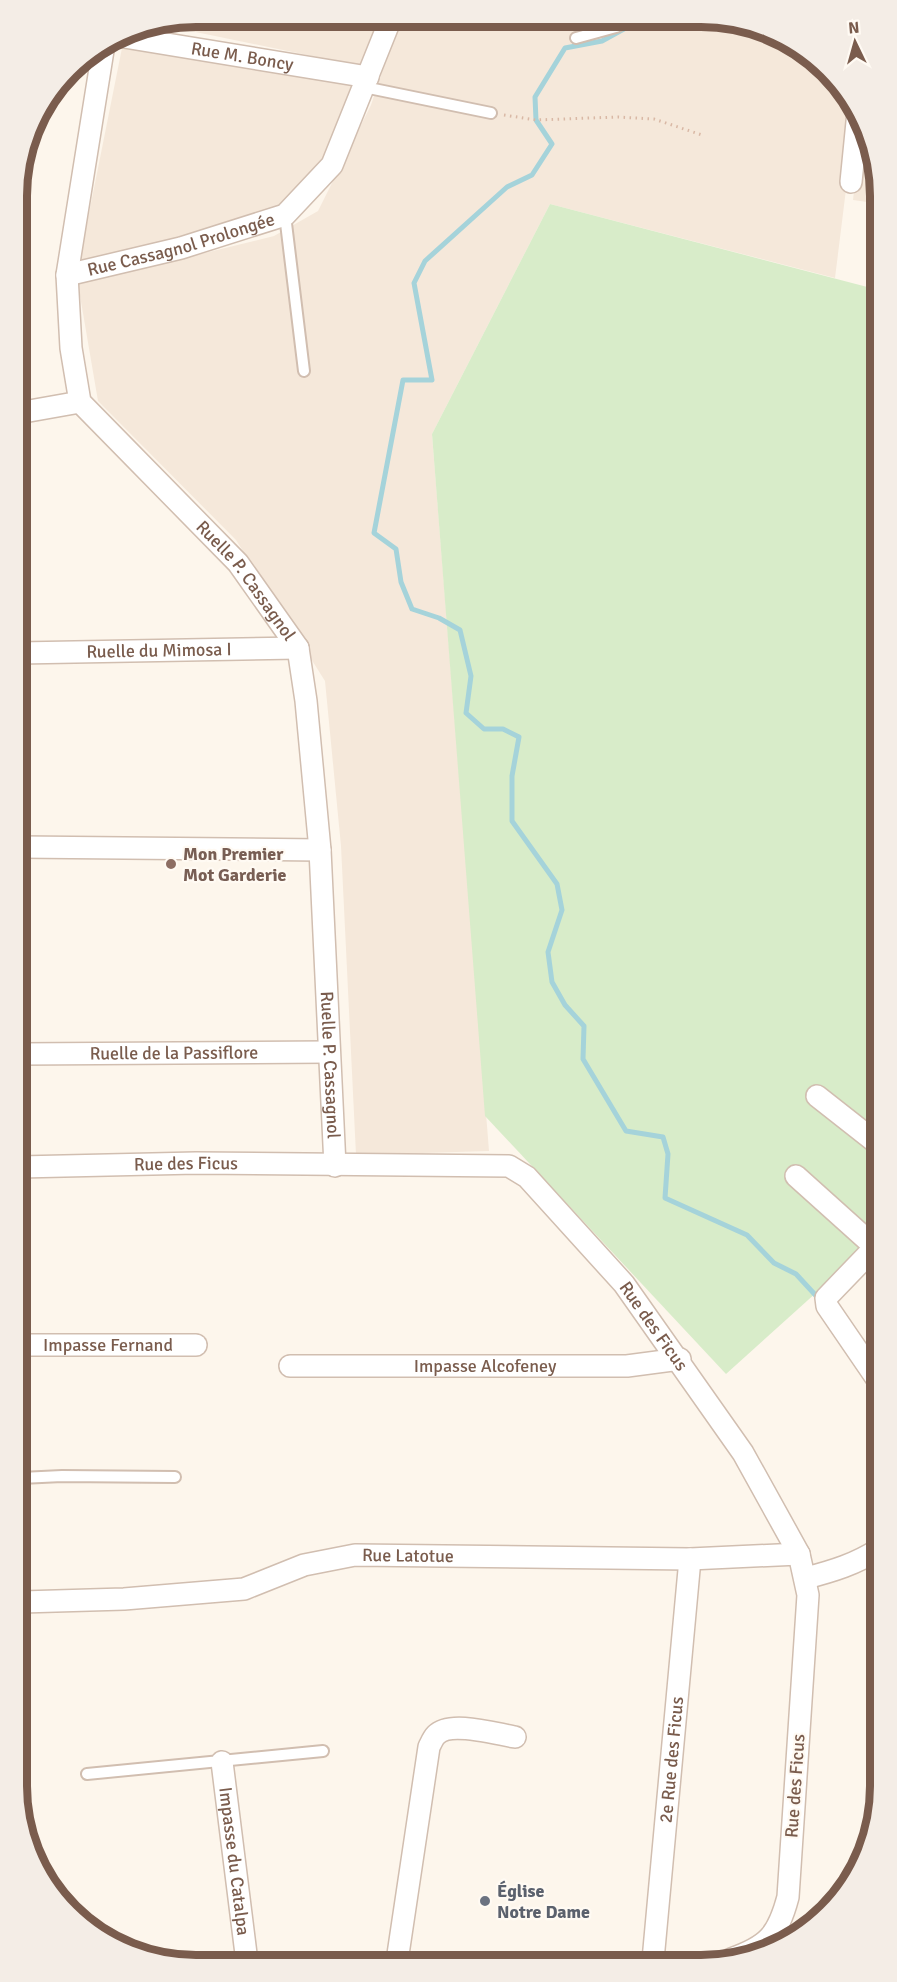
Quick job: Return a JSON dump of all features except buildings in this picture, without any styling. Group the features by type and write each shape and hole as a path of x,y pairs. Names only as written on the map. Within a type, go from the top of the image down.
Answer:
{"street":[{"name":"Rue Cassagnol Prolongée","path":"67,275 180,248 285,215 332,165 388,27"},
{"name":"Rue M. Boncy","path":"134,39 366,82"},
{"path":"27,411 80,402 71,348 67,275 103,54"},
{"path":"850,182 856,129"},
{"name":"Ruelle P. Cassagnol","path":"80,402 238,563 298,648 306,702 320,850 335,1166"},
{"name":"Ruelle du Mimosa I","path":"27,653 298,648"},
{"path":"27,847 320,850"},
{"name":"Ruelle de la Passiflore","path":"27,1054 329,1052"},
{"path":"817,1096 870,1138"},
{"name":"Rue des Ficus","path":"27,1167 196,1162 335,1166 509,1166 527,1178 624,1284 680,1359 743,1453 799,1554 808,1595 788,1897 781,1923 765,1942"},
{"path":"796,1176 870,1240"},
{"path":"870,1253 826,1298 827,1306 870,1369"},
{"name":"Impasse Fernand","path":"27,1345 196,1345"},
{"name":"Impasse Alcofeney","path":"290,1366 627,1365 680,1359"},
{"name":"Rue Latotue","path":"27,1602 124,1599 244,1589 304,1565 355,1555 690,1559 799,1554"},
{"path":"806,1578 839,1570 870,1555"},
{"name":"2e Rue des Ficus","path":"653,1955 690,1559"},
{"path":"398,1955 429,1747 435,1735 455,1727 515,1737"},
{"name":"Impasse du Catalpa","path":"222,1762 246,1955"}],"lane":[{"path":"576,38 616,27"},
{"path":"366,82 491,113"},
{"path":"285,215 304,371"},
{"path":"27,1478 175,1477"},
{"path":"87,1774 323,1751"}],"path":[{"path":"491,113 536,120 618,117 654,119 702,135"}],"shaded area":[{"path":"378,27 365,67 177,28"},
{"path":"397,27 712,27 734,30 776,44 804,62 821,76 835,93 854,125 835,278 550,204 432,434 489,1151 356,1155 341,846 325,681 236,540 98,401 78,284 274,236 318,211 371,105"},
{"path":"132,40 360,81 313,187 285,215 79,263 123,43"},
{"path":"860,140 869,174 870,202 853,200"}],"green space":[{"path":"550,204 870,288 870,1244 726,1374 485,1116 432,434"}],"waterway":[{"path":"627,27 602,41 565,48 535,97 536,120 552,144 532,175 507,187 425,261 414,283 432,380 403,380 374,533 396,549 401,582 412,609 439,618 460,630 471,676 466,713 484,729 503,729 519,737 512,776 512,821 557,884 562,910 548,952 552,982 565,1005 584,1026 583,1059 626,1131 663,1137 668,1154 665,1198 747,1235 774,1263 796,1274 819,1299"}],"place":[{"name":"Mon Premier Mot Garderie","path":"171,864"},
{"name":"Église Notre Dame","path":"485,1901"}]}
